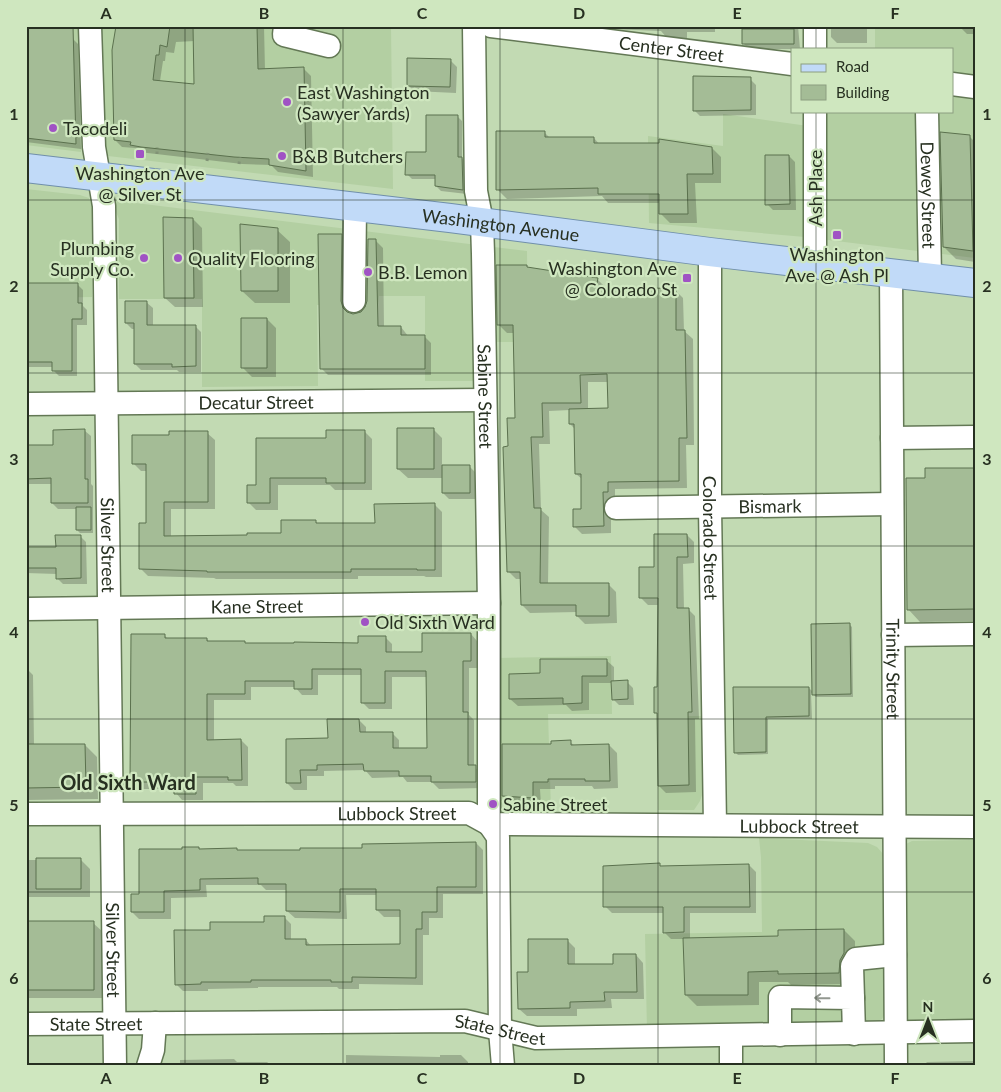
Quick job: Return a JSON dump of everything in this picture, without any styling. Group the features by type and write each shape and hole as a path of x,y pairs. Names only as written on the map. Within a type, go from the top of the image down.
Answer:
{"main road":[{"name":"Washington Avenue","path":"26,168 975,283"}],"street":[{"name":"Silver Street","path":"90,26 94,147 104,206 114,1066"},
{"path":"285,26 284,35 329,46"},
{"name":"Sabine Street","path":"474,26 476,191 482,222 489,603 490,824 498,837 500,1030 503,1066"},
{"name":"Center Street","path":"492,26 791,64"},
{"path":"815,26 815,48"},
{"path":"954,84 975,87"},
{"name":"Ash Place","path":"815,112 815,264"},
{"name":"Dewey Street","path":"927,112 930,277"},
{"path":"354,207 354,301"},
{"name":"Colorado Street","path":"710,252 710,506 715,825"},
{"name":"Trinity Street","path":"891,273 896,1066"},
{"name":"Decatur Street","path":"26,404 485,400"},
{"path":"892,438 975,437"},
{"name":"Bismark","path":"616,508 892,504"},
{"name":"Kane Street","path":"26,608 489,603"},
{"path":"893,635 975,634"},
{"name":"Lubbock Street","path":"26,814 469,813 490,824 975,827"},
{"path":"854,1034 852,966 856,959 895,955"},
{"path":"780,1035 780,997 853,998"},
{"name":"State Street","path":"26,1024 465,1021 536,1038 975,1032"},
{"path":"148,1066 153,1050 155,1023"},
{"path":"731,1036 731,1066"}],"path":[{"path":"157,147 157,154"},
{"path":"206,161 208,153"},
{"path":"239,164 240,157"}],"shaded area":[{"path":"26,26 79,26 81,152 26,145"},
{"path":"100,26 391,26 393,189 108,156 104,151"},
{"path":"875,26 975,26 975,82 954,79 954,48 875,48"},
{"path":"954,90 975,92 975,258 820,239 821,112 954,112"},
{"path":"723,114 808,126 805,237 649,223 648,136 723,146"},
{"path":"26,189 80,195 89,198 92,206 92,297 26,298"},
{"path":"111,200 527,251 528,342 490,342 476,381 425,381 425,296 379,296 378,305 317,305 318,386 202,387 202,299 119,299 119,219"},
{"path":"611,656 612,714 548,714 551,810 497,804 496,658"},
{"path":"657,716 705,716 703,792 694,810 658,810"},
{"path":"759,838 868,843 877,847 884,855 887,1010 882,1019 872,1025 647,1031 645,934 762,932"},
{"path":"975,840 975,1023 917,1025 906,1019 903,850 906,844 912,841"}],"building":[{"path":"26,26 73,26 76,144 26,138"},
{"path":"116,26 170,26 167,47 160,45 159,55 156,55 153,80 194,84 193,26 257,26 258,69 304,67 306,171 269,165 269,159 141,147 130,145 131,142 114,140 112,50"},
{"path":"742,29 794,29 794,44 742,44"},
{"path":"407,58 451,59 450,87 407,86"},
{"path":"693,76 751,77 751,110 693,111"},
{"path":"426,115 458,115 458,157 462,157 463,190 435,186 435,175 405,175 406,152 426,152"},
{"path":"496,131 545,131 545,137 594,137 594,143 659,143 659,139 712,147 713,174 687,174 688,214 659,214 659,194 598,194 598,188 496,190"},
{"path":"940,132 970,135 973,251 943,247"},
{"path":"765,155 789,155 790,204 765,205"},
{"name":"Quality Flooring","path":"163,217 193,218 194,298 164,298"},
{"path":"240,224 278,228 278,291 241,291"},
{"path":"318,234 342,234 341,301 343,308 353,314 361,312 367,301 368,239 376,239 378,326 401,326 401,335 425,335 425,369 320,369"},
{"path":"496,265 527,265 527,267 598,278 596,289 676,288 676,330 685,330 687,438 679,438 679,481 608,482 608,492 603,492 604,526 573,527 573,509 581,509 581,474 575,474 574,424 569,424 569,409 608,408 607,374 580,375 581,403 542,403 543,437 531,437 534,508 541,508 540,583 609,583 609,616 576,616 576,605 521,605 520,572 507,572 503,447 508,446 507,418 515,418 513,325 497,325"},
{"path":"26,283 78,283 78,303 82,303 82,319 72,319 72,371 52,371 52,362 26,362"},
{"path":"125,301 147,301 147,325 196,325 196,366 172,367 172,364 134,364 134,323 125,323"},
{"path":"241,318 267,318 267,368 241,368"},
{"path":"397,428 434,428 434,469 397,469"},
{"path":"85,429 85,479 88,479 88,503 51,503 51,478 26,479 26,445 53,445 53,430"},
{"path":"326,430 365,430 365,483 326,483 326,478 270,478 270,503 247,503 247,485 256,485 256,438 326,438"},
{"path":"169,431 208,431 208,502 164,502 164,536 281,533 281,520 316,520 316,523 375,523 374,504 435,503 435,570 351,569 351,572 207,572 139,569 139,523 146,523 146,464 132,464 132,435 169,435"},
{"path":"442,465 470,465 470,493 442,493"},
{"path":"925,468 975,468 975,609 907,610 906,478 925,478"},
{"path":"76,507 91,507 91,530 76,530"},
{"path":"654,534 687,534 688,557 677,557 677,608 689,608 692,712 688,712 689,785 658,786 657,713 654,713 654,687 657,687 658,598 639,598 639,567 654,567"},
{"path":"55,535 81,535 81,578 56,579 56,568 26,568 26,547 56,547"},
{"path":"850,623 851,694 812,695 811,624"},
{"path":"422,633 471,633 471,661 463,661 463,712 468,712 468,765 476,765 476,782 431,782 431,776 399,776 399,771 364,771 363,764 317,765 317,770 300,770 301,783 286,783 286,739 328,738 327,719 359,719 360,732 393,732 393,748 427,748 426,671 385,671 385,703 361,703 361,669 312,669 312,689 294,689 294,681 245,681 245,694 207,694 207,740 241,739 242,780 228,780 228,777 196,777 196,794 174,794 174,782 130,782 131,634 165,634 165,638 207,638 207,641 245,641 245,643 358,643 358,636 386,636 386,652 422,652"},
{"path":"540,659 607,659 607,676 582,676 582,703 563,704 563,698 509,699 509,674 540,673"},
{"path":"628,680 628,699 612,700 611,681"},
{"path":"733,687 809,687 809,716 766,717 766,752 734,753"},
{"path":"571,740 571,745 609,744 610,781 548,779 548,782 533,782 533,798 502,796 502,744 551,744 551,741"},
{"path":"26,744 85,744 86,787 26,788"},
{"path":"476,842 476,887 437,887 437,912 422,912 422,929 416,929 416,978 352,977 352,982 331,982 331,980 251,980 251,982 201,982 201,984 175,985 174,930 210,930 210,922 264,922 264,916 285,916 285,939 306,939 306,945 400,944 400,910 376,910 376,889 340,889 340,912 286,911 286,884 258,884 258,878 200,879 200,890 164,891 164,912 131,912 131,894 139,894 139,849 199,847 199,849 300,850 300,848 362,848 362,844"},
{"path":"36,858 81,858 81,889 36,889"},
{"path":"660,863 660,866 749,864 750,907 684,907 684,932 663,933 663,907 603,907 603,866"},
{"path":"26,921 94,921 94,990 26,990"},
{"path":"844,929 844,953 840,960 839,973 778,974 778,971 748,972 748,995 685,995 683,938 778,936 778,930"},
{"path":"528,939 568,939 568,964 613,964 613,954 636,954 637,992 604,992 605,1001 570,1002 570,1008 518,1009 517,972 528,972"}],"place":[{"name":"East Washington (Sawyer Yards)","path":"287,102"},
{"name":"Tacodeli","path":"53,128"},
{"name":"Washington Ave @ Silver St","path":"140,154"},
{"name":"B&B Butchers","path":"282,156"},
{"name":"Washington Ave @ Ash Pl","path":"837,235"},
{"name":"Plumbing Supply Co.","path":"144,258"},
{"name":"Quality Flooring","path":"178,258"},
{"name":"B.B. Lemon","path":"368,272"},
{"name":"Washington Ave @ Colorado St","path":"687,278"},
{"name":"Old Sixth Ward","path":"365,622"},
{"name":"Sabine Street","path":"493,804"}],"district":[{"name":"Old Sixth Ward","path":"128,782"}]}
